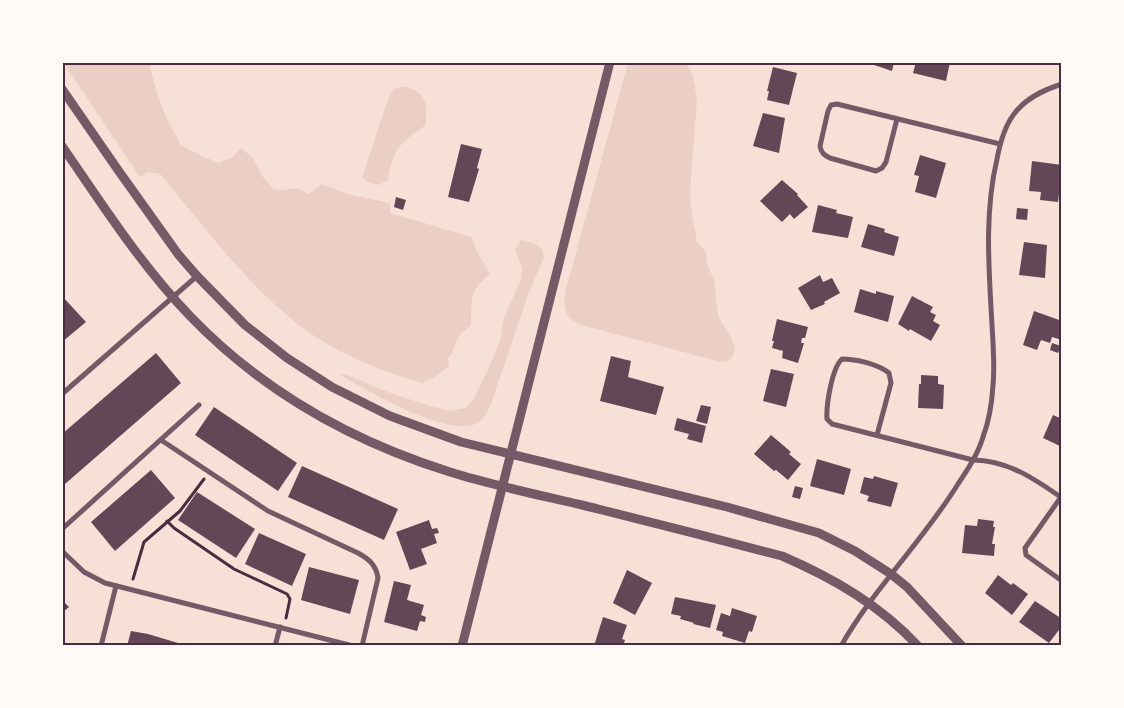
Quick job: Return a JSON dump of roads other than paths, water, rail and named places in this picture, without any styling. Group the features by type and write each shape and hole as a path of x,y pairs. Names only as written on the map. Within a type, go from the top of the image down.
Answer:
{"street":[{"path":"462,646 610,62"},
{"path":"840,646 869,602 934,521 973,460 985,430 993,385 989,213 993,174 1000,144 1007,126 1015,113 1026,102 1044,90 1062,84"},
{"path":"62,89 178,254 197,276 245,324 287,358 332,387 390,416 434,433 510,455 728,507 819,533 855,551 891,574 907,587 962,646"},
{"path":"897,119 886,162 882,168 876,171 823,155 820,146 828,111 830,106 837,104 1000,144"},
{"path":"62,146 131,246 190,316 228,352 267,384 301,406 344,431 392,452 451,472 782,556 839,583 869,602 902,628 918,646"},
{"path":"62,394 197,276"},
{"path":"877,435 892,383 889,373 884,369 849,359 842,359 835,368 826,410 827,419 832,424 973,460 992,462 1036,480 1061,498 1025,548 1026,555 1062,580"},
{"path":"62,529 199,405"},
{"path":"161,440 268,511 358,553 371,562 378,578 362,646"},
{"path":"62,551 90,576 116,586 353,646"},
{"path":"100,646 116,586"},
{"path":"276,646 282,628"}]}
